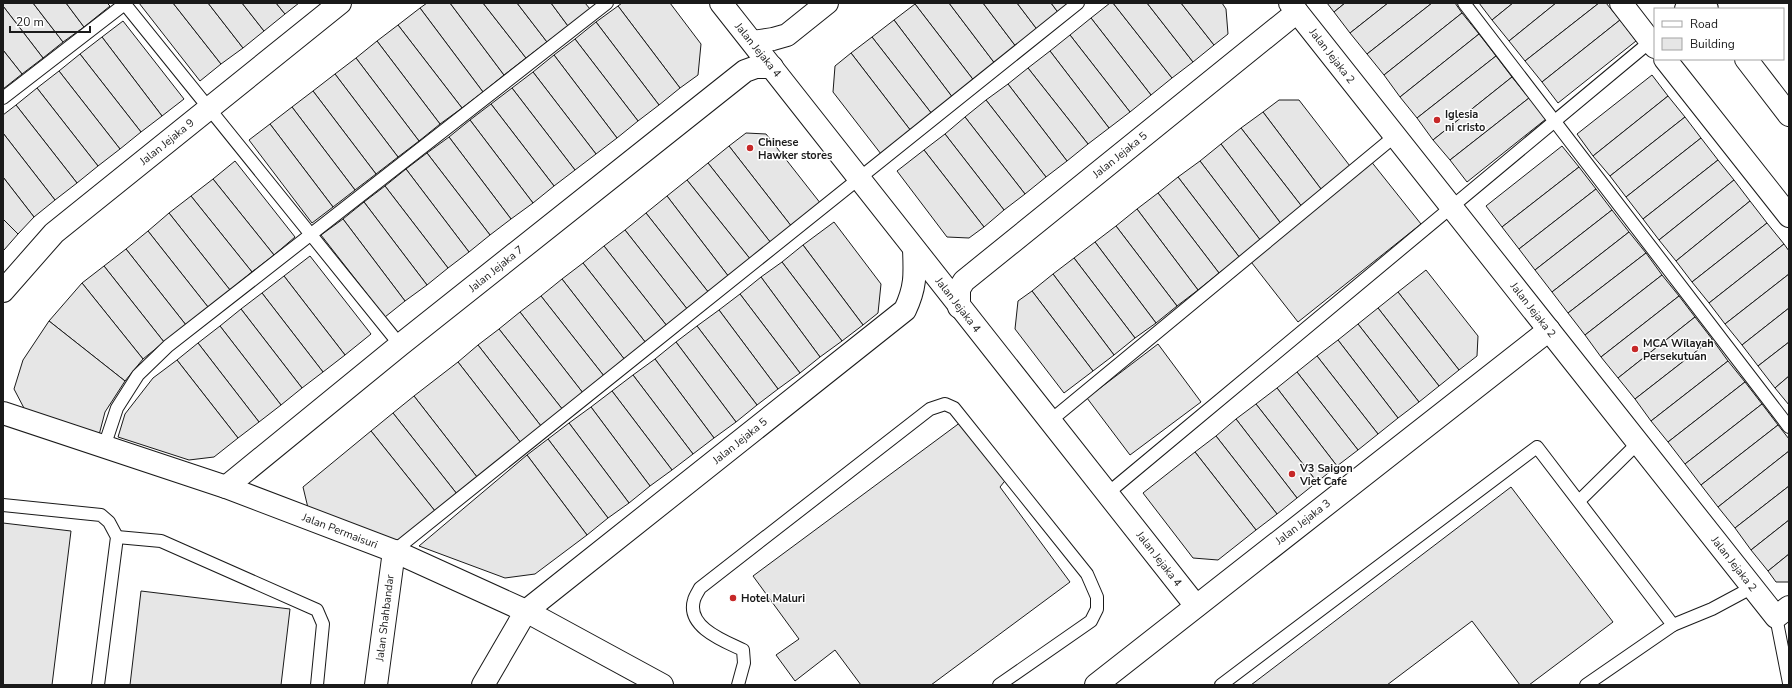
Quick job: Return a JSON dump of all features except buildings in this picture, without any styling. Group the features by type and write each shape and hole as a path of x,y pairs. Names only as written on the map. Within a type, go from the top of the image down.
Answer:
{"street":[{"name":"Jalan Jejaka 9","path":"3,291 54,233 340,3"},
{"name":"Jalan Jejaka 4","path":"721,3 1196,606"},
{"path":"752,42 774,39 787,35 827,3"},
{"path":"1621,3 1654,42"},
{"name":"Jalan Jejaka 2","path":"1293,8 1753,587 1783,612"},
{"name":"Jalan Jejaka 5","path":"959,307 959,289 964,281 1293,8"},
{"path":"1666,60 1789,216"},
{"path":"1747,60 1788,111"},
{"name":"Jalan Jejaka 7","path":"226,487 400,345 744,70 756,67 772,67"},
{"name":"Jalan Jejaka 5","path":"526,611 905,310 912,294 915,273 914,249"},
{"name":"Jalan Jejaka 3","path":"1096,685 1549,330"},
{"name":"Jalan Permaisuri","path":"3,413 226,487 394,551 526,611 662,685"},
{"name":"Jalan Shahbandar","path":"376,685 394,551"},
{"path":"483,685 526,611"}],"lane":[{"path":"3,98 125,3 400,345"},
{"path":"104,447 117,408 138,375 168,346 607,3"},
{"path":"394,551 1078,3"},
{"path":"1464,3 1789,427"},
{"path":"1108,493 1554,120 1654,42"},
{"path":"1050,421 1395,136"},
{"path":"738,685 744,663 743,650 705,630 695,618 694,600 700,588 930,409 945,404 954,408 1038,511 1087,574 1093,584 1096,597 1096,610 1091,620 999,685"},
{"path":"1578,501 1638,442"},
{"path":"1221,685 1537,447 1673,625"},
{"path":"3,505 101,515 109,522 117,537 98,685"},
{"path":"117,537 161,541 317,610 323,624 317,685"},
{"path":"1586,685 1673,625 1712,609 1753,587"},
{"path":"1783,612 1789,683"}],"place":[{"name":"Iglesia ni cristo","path":"1437,120"},
{"name":"Chinese Hawker stores","path":"750,148"},
{"name":"MCA Wilayah Persekutuan","path":"1635,349"},
{"name":"V3 Saigon Viet Cafe","path":"1292,474"},
{"name":"Hotel Maluri","path":"733,598"}]}
